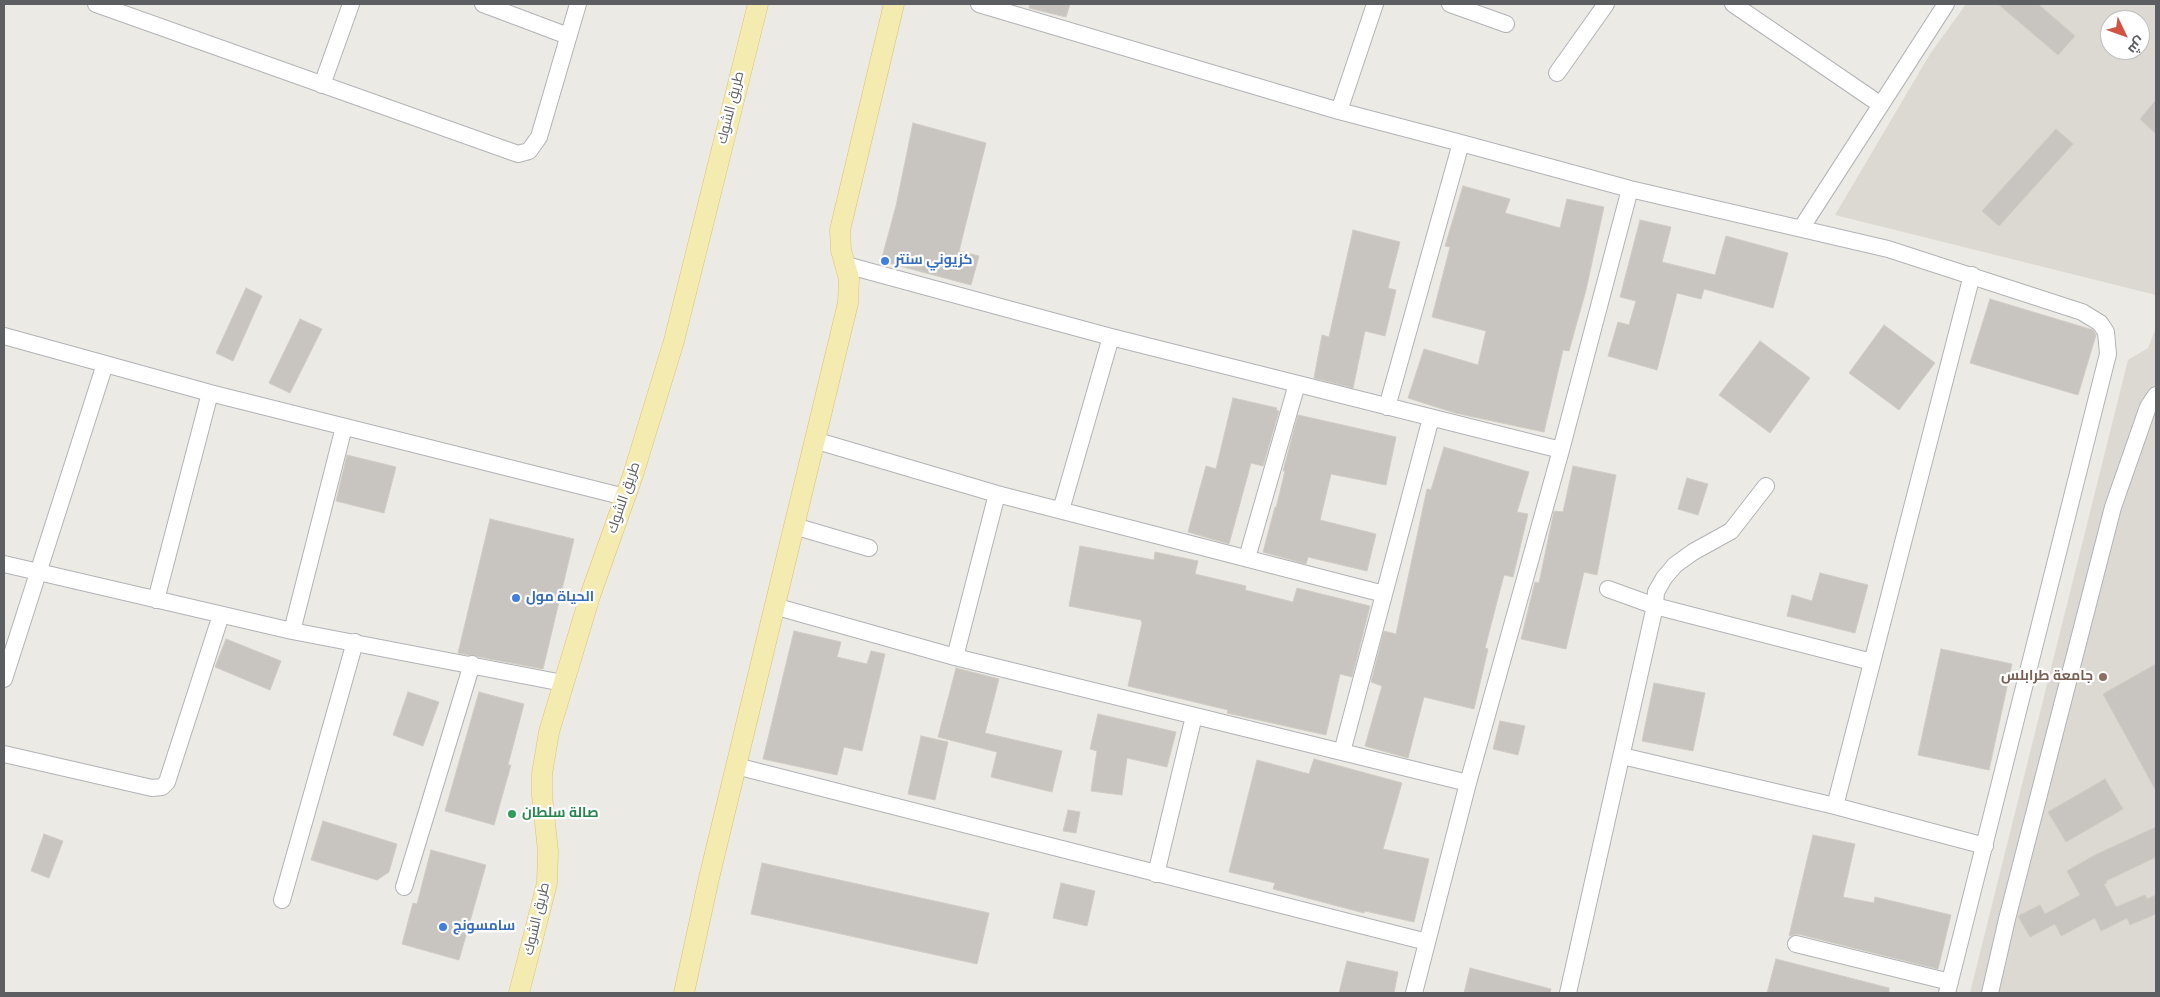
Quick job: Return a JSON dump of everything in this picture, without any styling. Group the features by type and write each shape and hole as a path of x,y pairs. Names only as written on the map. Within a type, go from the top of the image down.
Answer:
{"main road":[{"name":"طريق الشوك","path":"518,993 547,883 548,851 543,816 542,774 549,732 590,596 625,497 674,341 758,4"},
{"path":"684,993 774,606 848,303 849,279 841,250 840,230 894,4"}],"street":[{"path":"96,4 512,154 524,153 534,147 539,137 578,4"},
{"path":"322,85 351,4"},
{"path":"483,4 568,36"},
{"path":"979,4 1339,111 1461,144 1630,189 1888,248 2092,316 2106,332 2109,343 2104,373 1949,987 1796,944"},
{"path":"1339,111 1375,4"},
{"path":"1450,4 1506,24"},
{"path":"1557,73 1606,4"},
{"path":"1733,4 1881,105"},
{"path":"1802,227 1946,4"},
{"path":"1387,407 1461,144"},
{"path":"1414,993 1468,783 1561,450 1630,189"},
{"path":"846,265 1111,337 1561,450"},
{"path":"1835,806 1972,275"},
{"path":"4,336 210,393 625,497"},
{"path":"1061,510 1111,337"},
{"path":"4,679 9,648 38,572 105,364"},
{"path":"1247,558 1297,384"},
{"path":"156,600 210,393"},
{"path":"1990,993 2113,507 2148,407 2156,395"},
{"path":"1342,752 1431,418"},
{"path":"292,631 344,427"},
{"path":"814,440 997,494 1384,594"},
{"path":"1568,993 1655,606 1656,592 1664,578 1675,565 1693,552 1731,531 1766,486"},
{"path":"955,657 997,494"},
{"path":"794,526 869,548"},
{"path":"4,564 292,631 472,664 564,684"},
{"path":"1608,589 1655,606 1872,662"},
{"path":"774,606 955,657 1468,783"},
{"path":"4,754 152,788 162,787 167,782 221,615"},
{"path":"282,900 355,642"},
{"path":"404,887 472,664"},
{"path":"1156,874 1194,716"},
{"path":"1622,756 1835,806 1985,846"},
{"path":"736,766 1427,942"}],"shaded area":[{"path":"1966,4 2156,4 2156,295 1835,215 1930,54"},
{"name":"جامعة طرابلس","path":"2156,328 2156,993 1970,993 2128,360 2148,348"}],"building":[{"path":"1030,4 1070,4 1066,17 1029,8"},
{"path":"1998,4 2038,4 2075,36 2058,55"},
{"path":"2156,100 2156,134 2140,119"},
{"path":"913,123 986,143 959,251 979,256 971,285 881,261 896,206"},
{"path":"2056,129 2073,144 1999,226 1982,211"},
{"path":"1463,186 1510,199 1505,213 1560,228 1567,199 1604,207 1586,290 1569,351 1563,350 1544,432 1455,413 1408,398 1424,349 1478,365 1486,331 1432,317 1450,247 1445,246"},
{"path":"1640,220 1671,227 1662,262 1715,275 1726,236 1788,253 1773,308 1704,289 1701,299 1677,293 1657,370 1608,356 1618,322 1629,325 1636,301 1620,297"},
{"path":"1353,230 1400,242 1388,288 1396,290 1385,336 1365,331 1353,388 1314,378 1322,335 1329,337"},
{"path":"246,288 262,296 233,361 216,353"},
{"path":"1990,299 2093,330 2096,335 2078,395 1970,363"},
{"path":"300,319 322,329 290,393 269,383"},
{"path":"1884,325 1935,363 1899,410 1849,373"},
{"path":"1760,341 1810,378 1770,433 1719,395"},
{"path":"1233,398 1277,408 1276,410 1279,411 1263,466 1251,463 1229,544 1188,532 1206,466 1216,469"},
{"path":"1298,415 1396,437 1386,485 1331,474 1320,520 1376,534 1367,571 1308,557 1306,564 1263,552 1276,508 1285,471 1283,471"},
{"path":"1444,447 1529,472 1517,512 1528,514 1513,577 1504,575 1485,648 1488,649 1474,709 1424,697 1408,758 1365,746 1382,686 1371,682 1384,631 1396,634 1427,489 1431,490"},
{"path":"347,455 396,467 384,513 336,501"},
{"path":"1573,466 1616,475 1597,575 1584,572 1566,649 1521,639 1535,582 1539,583 1554,511 1563,512"},
{"path":"1687,478 1708,484 1698,515 1678,509"},
{"name":"الحياة مول","path":"490,519 574,539 543,669 458,653"},
{"path":"1080,546 1154,560 1155,552 1198,561 1195,574 1246,586 1245,590 1293,602 1297,588 1370,606 1352,677 1340,674 1326,735 1227,713 1228,710 1128,686 1142,623 1141,620 1069,606"},
{"path":"1820,573 1868,585 1855,633 1787,616 1792,595 1812,601"},
{"path":"794,631 841,642 837,657 867,664 871,651 885,654 862,751 844,747 837,775 763,759"},
{"path":"226,639 281,661 270,690 215,667"},
{"path":"1941,649 2012,664 1989,770 1918,755"},
{"path":"2156,664 2156,791 2103,694"},
{"path":"956,668 999,679 985,733 1062,751 1052,792 991,777 997,752 938,737"},
{"path":"1654,683 1705,693 1693,751 1642,741"},
{"path":"408,692 439,702 423,746 393,735"},
{"path":"479,692 524,704 508,765 511,765 494,825 445,811"},
{"path":"1098,714 1176,732 1167,767 1127,758 1122,795 1091,791 1097,751 1090,749"},
{"path":"1500,721 1525,726 1518,755 1493,749"},
{"path":"921,736 948,742 935,800 908,794"},
{"path":"1314,759 1402,783 1383,849 1429,859 1414,922 1365,911 1364,913 1273,889 1275,883 1229,872 1257,760 1309,774"},
{"path":"2105,779 2123,809 2066,842 2048,812"},
{"path":"1068,810 1080,812 1076,833 1063,831"},
{"path":"323,821 397,844 389,872 377,880 311,860"},
{"path":"2156,827 2156,857 2106,881 2107,883 2104,884 2116,907 2145,895 2147,899 2156,895 2156,914 2130,925 2127,918 2101,931 2095,918 2061,936 2055,924 2030,937 2018,916 2040,905 2045,914 2080,895 2067,871 2095,855"},
{"path":"44,834 63,841 49,878 31,871"},
{"path":"1813,835 1855,844 1843,897 1874,903 1875,897 1951,915 1938,969 1798,934 1789,936"},
{"path":"431,850 486,865 459,960 402,944 413,903 417,904"},
{"path":"762,863 989,913 977,964 751,914"},
{"path":"1061,883 1095,891 1087,926 1053,918"},
{"path":"1776,959 1889,988 1889,993 1767,993"},
{"path":"1347,961 1398,972 1394,993 1339,993"},
{"path":"1470,968 1551,989 1550,993 1464,993"}],"place":[{"name":"كزيوني سنتر","path":"885,261"},
{"name":"الحياة مول","path":"516,598"},
{"name":"جامعة طرابلس","path":"2103,677"},
{"name":"صالة سلطان","path":"512,814"},
{"name":"سامسونج","path":"443,927"}]}
